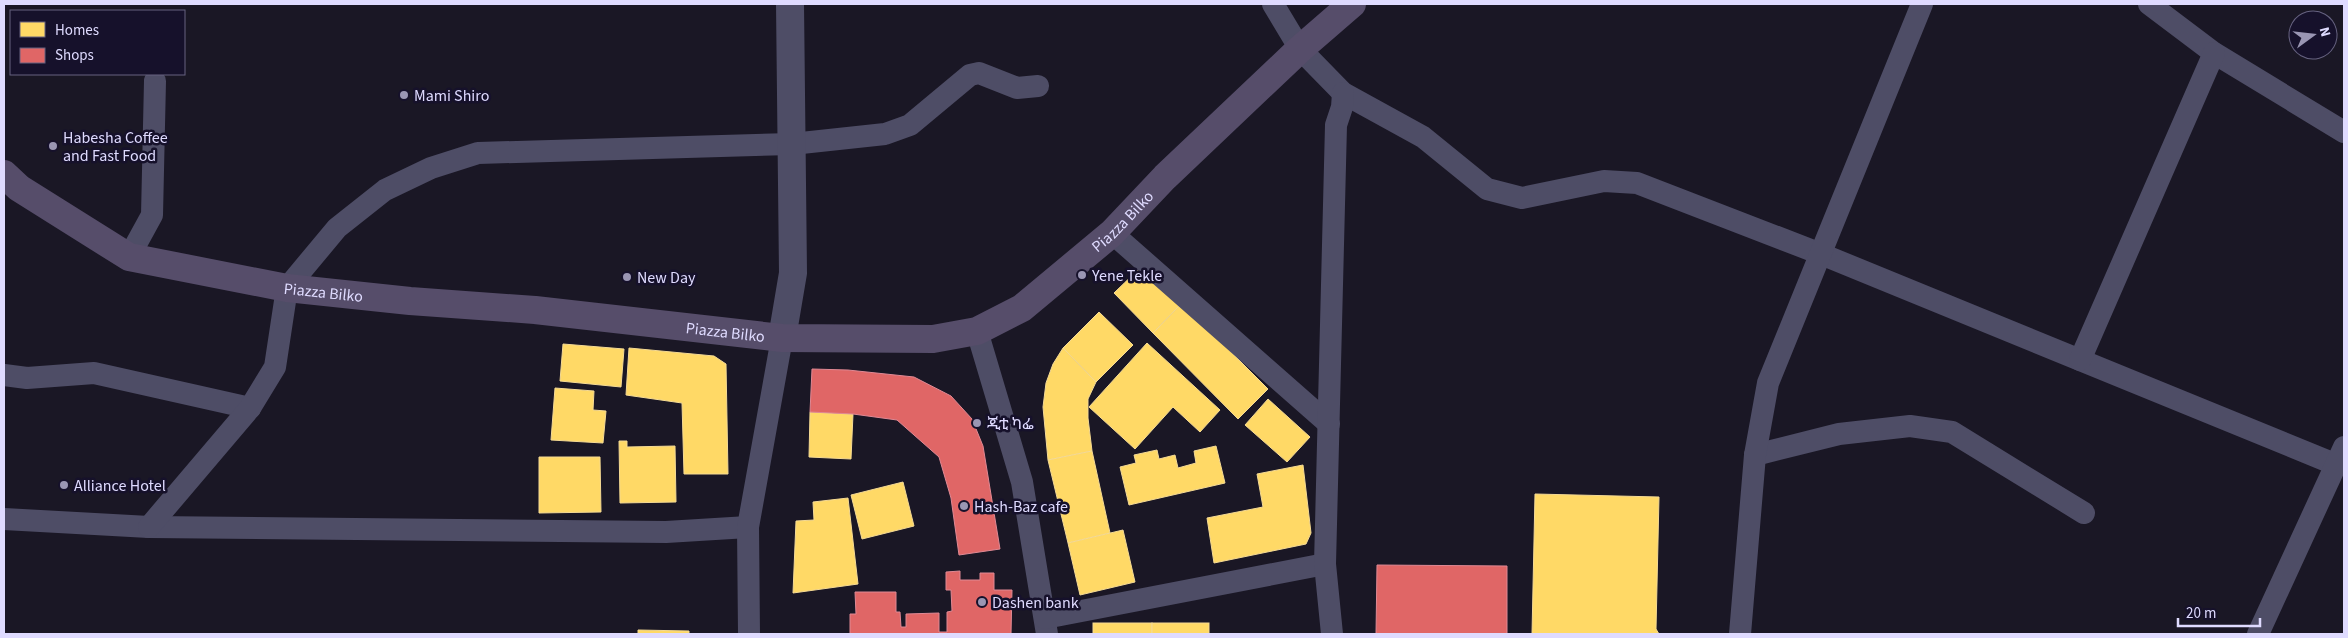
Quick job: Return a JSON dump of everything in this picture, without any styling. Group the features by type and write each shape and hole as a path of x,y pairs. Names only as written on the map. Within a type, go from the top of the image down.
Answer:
{"main road":[{"name":"Piazza Bilko","path":"4,174 19,188 129,258 287,288 410,301 535,310 782,338 933,339 977,332 1022,308 1112,232 1165,176 1300,48 1352,4"}],"street":[{"path":"749,634 748,527 793,273 790,4"},
{"path":"1273,4 1300,48 1342,92 1423,137 1486,189 1522,198 1604,181 1637,184 1821,254 2080,360 2340,456 2258,634"},
{"path":"1740,634 1755,455 1768,383 1922,4"},
{"path":"2149,4 2214,53 2344,132"},
{"path":"2080,360 2214,53"},
{"path":"149,527 250,408 275,367 287,288 337,228 385,190 431,168 478,153 792,144 899,130 910,125 970,75 979,72 1017,88 1038,86"},
{"path":"129,258 152,215 155,81"},
{"path":"1332,634 1325,564 1336,125 1342,106 1342,92"},
{"path":"1112,232 1329,424"},
{"path":"977,332 1022,482 1046,626 1325,564"},
{"path":"4,375 26,378 94,373 250,408"},
{"path":"1755,455 1839,434 1910,426 1952,432 2084,513"},
{"path":"4,519 149,527 666,532 748,527"}],"building: Homes":[{"path":"1143,265 1182,303 1153,333 1114,293"},
{"path":"1182,303 1268,389 1238,419 1153,333"},
{"path":"1099,312 1133,345 1096,382 1063,348"},
{"path":"1147,343 1220,410 1200,432 1173,407 1135,449 1089,407"},
{"path":"563,344 624,349 621,387 560,381"},
{"path":"629,348 714,356 726,364 728,474 684,474 682,403 626,395"},
{"path":"1063,348 1096,382 1088,399 1092,451 1048,460 1043,407 1046,383 1053,364"},
{"path":"555,388 594,391 593,410 606,411 603,443 551,440"},
{"path":"1268,399 1310,437 1287,462 1245,425"},
{"path":"810,412 853,414 851,459 809,457"},
{"path":"619,441 627,441 627,447 675,446 676,502 620,503"},
{"path":"1216,446 1225,483 1129,505 1120,467 1136,463 1134,455 1157,450 1159,459 1175,455 1178,468 1196,463 1194,451"},
{"path":"1092,451 1110,533 1068,543 1048,460"},
{"path":"539,457 600,457 601,512 539,513"},
{"path":"1303,465 1311,533 1306,544 1214,563 1207,518 1263,507 1257,474"},
{"path":"903,482 914,526 862,539 851,495"},
{"path":"1535,494 1659,497 1656,629 1659,634 1532,634"},
{"path":"848,498 858,584 793,593 796,521 814,520 813,502"},
{"path":"1123,530 1135,582 1080,595 1068,543"},
{"path":"1093,623 1152,623 1152,634 1093,634"},
{"path":"1152,623 1209,623 1209,634 1152,634"},
{"path":"638,630 689,631 689,634 638,634"}],"building: Shops":[{"path":"812,369 848,370 914,377 951,396 972,419 983,446 1000,549 959,555 951,498 939,457 897,420 853,414 810,412"},
{"path":"1377,565 1507,566 1507,634 1376,634"},
{"name":"Dashen bank","path":"960,571 960,580 980,580 980,573 994,573 994,590 1012,590 1011,634 850,634 850,614 856,614 855,592 896,592 896,612 900,612 901,627 906,627 906,614 939,613 939,632 947,632 947,612 952,611 951,590 946,590 946,572"}],"place":[{"name":"Mami Shiro","path":"404,95"},
{"name":"Habesha Coffee and Fast Food","path":"53,146"},
{"name":"Yene Tekle","path":"1082,275"},
{"name":"New Day","path":"627,277"},
{"name":"ጂቲ ካፌ","path":"977,423"},
{"name":"Alliance Hotel","path":"64,485"},
{"name":"Hash-Baz cafe","path":"964,506"},
{"name":"Dashen bank","path":"982,602"}]}
